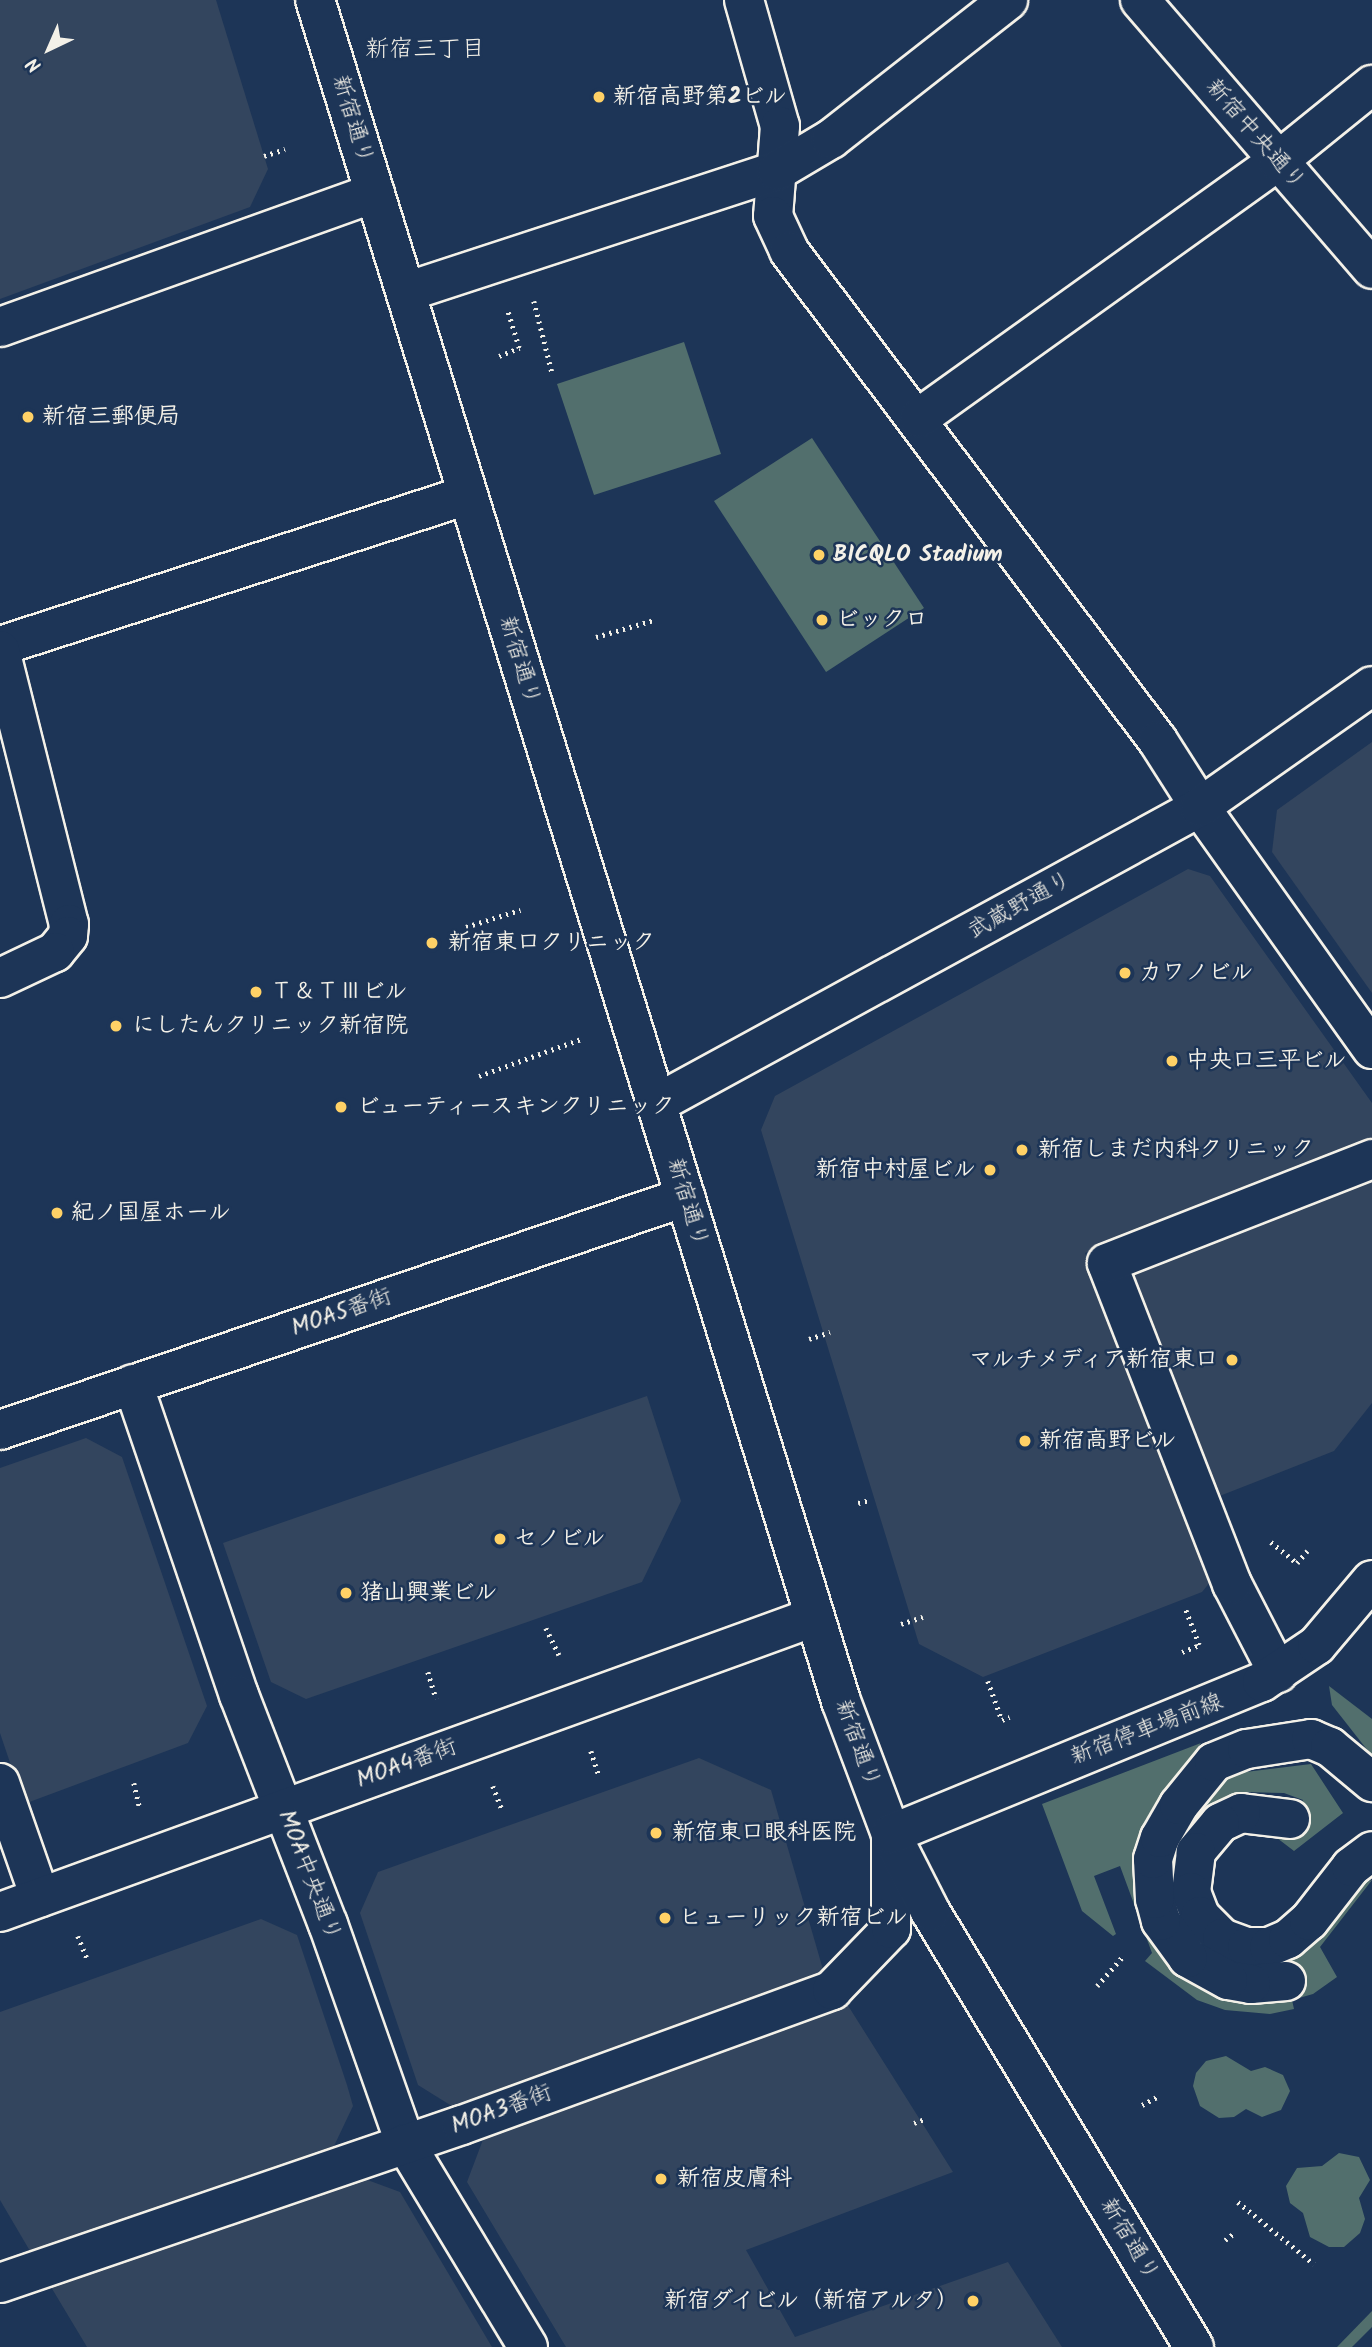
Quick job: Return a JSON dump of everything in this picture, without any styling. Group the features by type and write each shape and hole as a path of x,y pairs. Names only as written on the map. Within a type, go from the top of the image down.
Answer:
{"street":[{"name":"新宿通り","path":"315,0 855,1743 891,1834 930,1911 1194,2347"},
{"path":"744,0 780,126 773,216 789,251 919,418 1158,741 1200,807 1372,1049"},
{"path":"406,292 777,172 831,139 1008,0"},
{"name":"新宿中央通り","path":"1140,0 1372,269"},
{"path":"919,418 1278,161 1372,85"},
{"path":"0,327 375,193"},
{"path":"0,978 55,952 68,936 69,924 0,648 468,495"},
{"name":"武蔵野通り","path":"656,1104 1200,807 1372,686"},
{"path":"1278,1672 1232,1584 1107,1263 1372,1159"},
{"name":"MOA5番街","path":"0,1430 685,1197"},
{"name":"MOA中央通り","path":"133,1384 405,2143 528,2347"},
{"name":"新宿停車場前線","path":"891,1834 1218,1704 1278,1672 1331,1631 1372,1580"},
{"name":"MOA4番街","path":"0,1912 814,1616"},
{"path":"1286,1981 1251,1984 1228,1980 1188,1958 1161,1922 1155,1899 1153,1869 1160,1838 1179,1805 1214,1762 1247,1749 1311,1738 1330,1747 1372,1782"},
{"path":"0,1783 40,1897"},
{"path":"1290,1819 1241,1813 1220,1823 1196,1852 1191,1892 1200,1916 1222,1938 1258,1947 1288,1939 1309,1921 1351,1867 1372,1851"},
{"name":"MOA3番街","path":"0,2283 405,2143 832,1990 891,1929 891,1834"}],"path":[{"path":"264,156 285,149"},
{"path":"524,301 533,299 536,305 552,372"},
{"path":"499,356 519,348 506,307 515,304"},
{"path":"596,637 654,620"},
{"path":"466,927 520,910"},
{"path":"479,1076 581,1039"},
{"path":"808,1339 830,1332"},
{"path":"858,1503 870,1500"},
{"path":"1267,1539 1297,1563 1307,1551"},
{"path":"1182,1652 1199,1645 1185,1607"},
{"path":"901,1624 923,1617"},
{"path":"546,1628 556,1656 561,1654"},
{"path":"428,1672 438,1698 433,1700"},
{"path":"988,1681 1002,1720 1009,1717"},
{"path":"595,1748 591,1749 599,1776"},
{"path":"134,1783 142,1807"},
{"path":"487,1786 492,1785 502,1810"},
{"path":"74,1937 79,1936 88,1961"},
{"path":"1097,1986 1129,1949"},
{"path":"1142,2105 1158,2096"},
{"path":"914,2123 925,2119"},
{"path":"1238,2202 1314,2264"},
{"path":"1225,2240 1233,2234"}],"shaded area":[{"path":"0,0 216,0 268,169 250,207 0,299"},
{"path":"1372,742 1372,993 1272,852 1277,810"},
{"path":"1188,869 1210,876 1372,1103 1372,1141 1085,1253 1211,1581 1202,1592 983,1677 919,1644 761,1130 775,1096"},
{"path":"1372,1177 1372,1403 1334,1451 1217,1497 1133,1279 1137,1269"},
{"path":"647,1396 681,1501 642,1582 306,1699 271,1682 223,1543"},
{"path":"86,1438 122,1457 207,1706 188,1743 24,1804 0,1733 0,1468"},
{"name":"ヒューリック新宿ビル","path":"699,1758 771,1790 824,1973 455,2108 418,2085 360,1913 378,1872"},
{"path":"261,1919 297,1935 347,2085 353,2106 334,2146 30,2251 0,2200 0,2012"},
{"path":"847,2004 953,2172 746,2250 795,2337 1008,2262 1062,2347 566,2347 467,2182 484,2137"},
{"path":"362,2178 400,2192 492,2347 87,2347 51,2287"}],"green space":[{"path":"684,342 721,454 594,495 557,384"},
{"name":"BICQLO Stadium","path":"812,438 924,608 826,672 714,501"},
{"path":"1329,1686 1372,1719 1372,1756 1332,1705"},
{"path":"1201,1743 1149,1817 1133,1874 1147,1927 1215,1995 1252,2003 1291,2000 1282,1963 1312,1944 1362,1883 1372,1880 1320,1947 1337,1977 1313,1994 1292,2000 1294,2009 1270,2014 1225,2010 1197,2000 1145,1961 1152,1953 1120,1866 1094,1876 1116,1934 1113,1936 1082,1911 1042,1804"},
{"path":"1311,1764 1343,1813 1294,1851 1277,1838 1303,1800 1284,1793 1246,1792 1226,1797 1189,1824 1229,1774"},
{"path":"1226,2056 1251,2071 1265,2067 1283,2075 1290,2091 1281,2110 1262,2117 1246,2109 1234,2117 1219,2118 1200,2106 1193,2086 1196,2073 1206,2061"},
{"path":"1339,2153 1359,2157 1370,2180 1359,2198 1365,2219 1360,2233 1344,2247 1329,2247 1310,2237 1303,2213 1290,2203 1286,2186 1297,2168 1322,2166"},
{"path":"1372,2311 1372,2327 1352,2347 1337,2347"}],"place":[{"name":"新宿高野第2ビル","path":"599,97"},
{"name":"新宿三郵便局","path":"28,417"},
{"name":"BICQLO Stadium","path":"819,555"},
{"name":"ビックロ","path":"822,620"},
{"name":"新宿東口クリニック","path":"432,943"},
{"name":"カワノビル","path":"1125,973"},
{"name":"Ｔ＆ＴⅢビル","path":"256,992"},
{"name":"にしたんクリニック新宿院","path":"116,1026"},
{"name":"中央口三平ビル","path":"1172,1061"},
{"name":"ビューティースキンクリニック","path":"341,1107"},
{"name":"新宿しまだ内科クリニック","path":"1022,1150"},
{"name":"新宿中村屋ビル","path":"990,1170"},
{"name":"紀ノ国屋ホール","path":"57,1213"},
{"name":"マルチメディア新宿東口","path":"1232,1360"},
{"name":"新宿高野ビル","path":"1025,1441"},
{"name":"セノビル","path":"500,1539"},
{"name":"猪山興業ビル","path":"346,1593"},
{"name":"新宿東口眼科医院","path":"656,1833"},
{"name":"ヒューリック新宿ビル","path":"665,1918"},
{"name":"新宿皮膚科","path":"661,2179"},
{"name":"新宿ダイビル（新宿アルタ）","path":"973,2301"}],"district":[{"name":"新宿三丁目","path":"425,50"}]}
